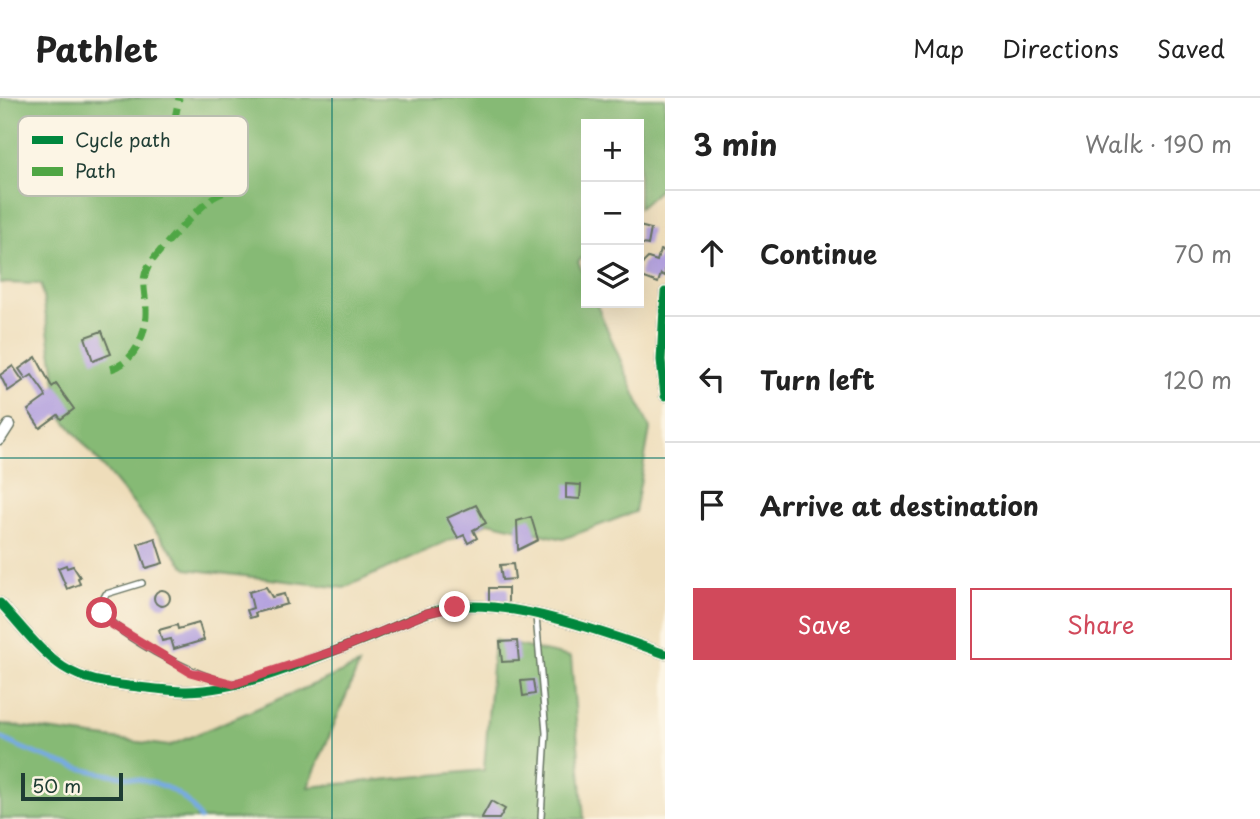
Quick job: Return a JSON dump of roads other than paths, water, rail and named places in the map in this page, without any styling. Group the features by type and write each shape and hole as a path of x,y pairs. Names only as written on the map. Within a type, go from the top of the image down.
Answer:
{"street":[{"path":"665,292 661,360 665,396"},
{"path":"0,439 9,425"},
{"path":"0,603 52,658 75,674 106,683 162,689 200,690 233,684 340,649 442,609 485,607 536,616 612,635 665,653"}],"lane":[{"path":"142,583 106,594 100,605 102,613 113,625 190,672 233,684"},
{"path":"536,616 547,733 541,817"}],"waterway":[{"path":"0,737 69,765 138,779 167,788 191,805 200,819"}]}
